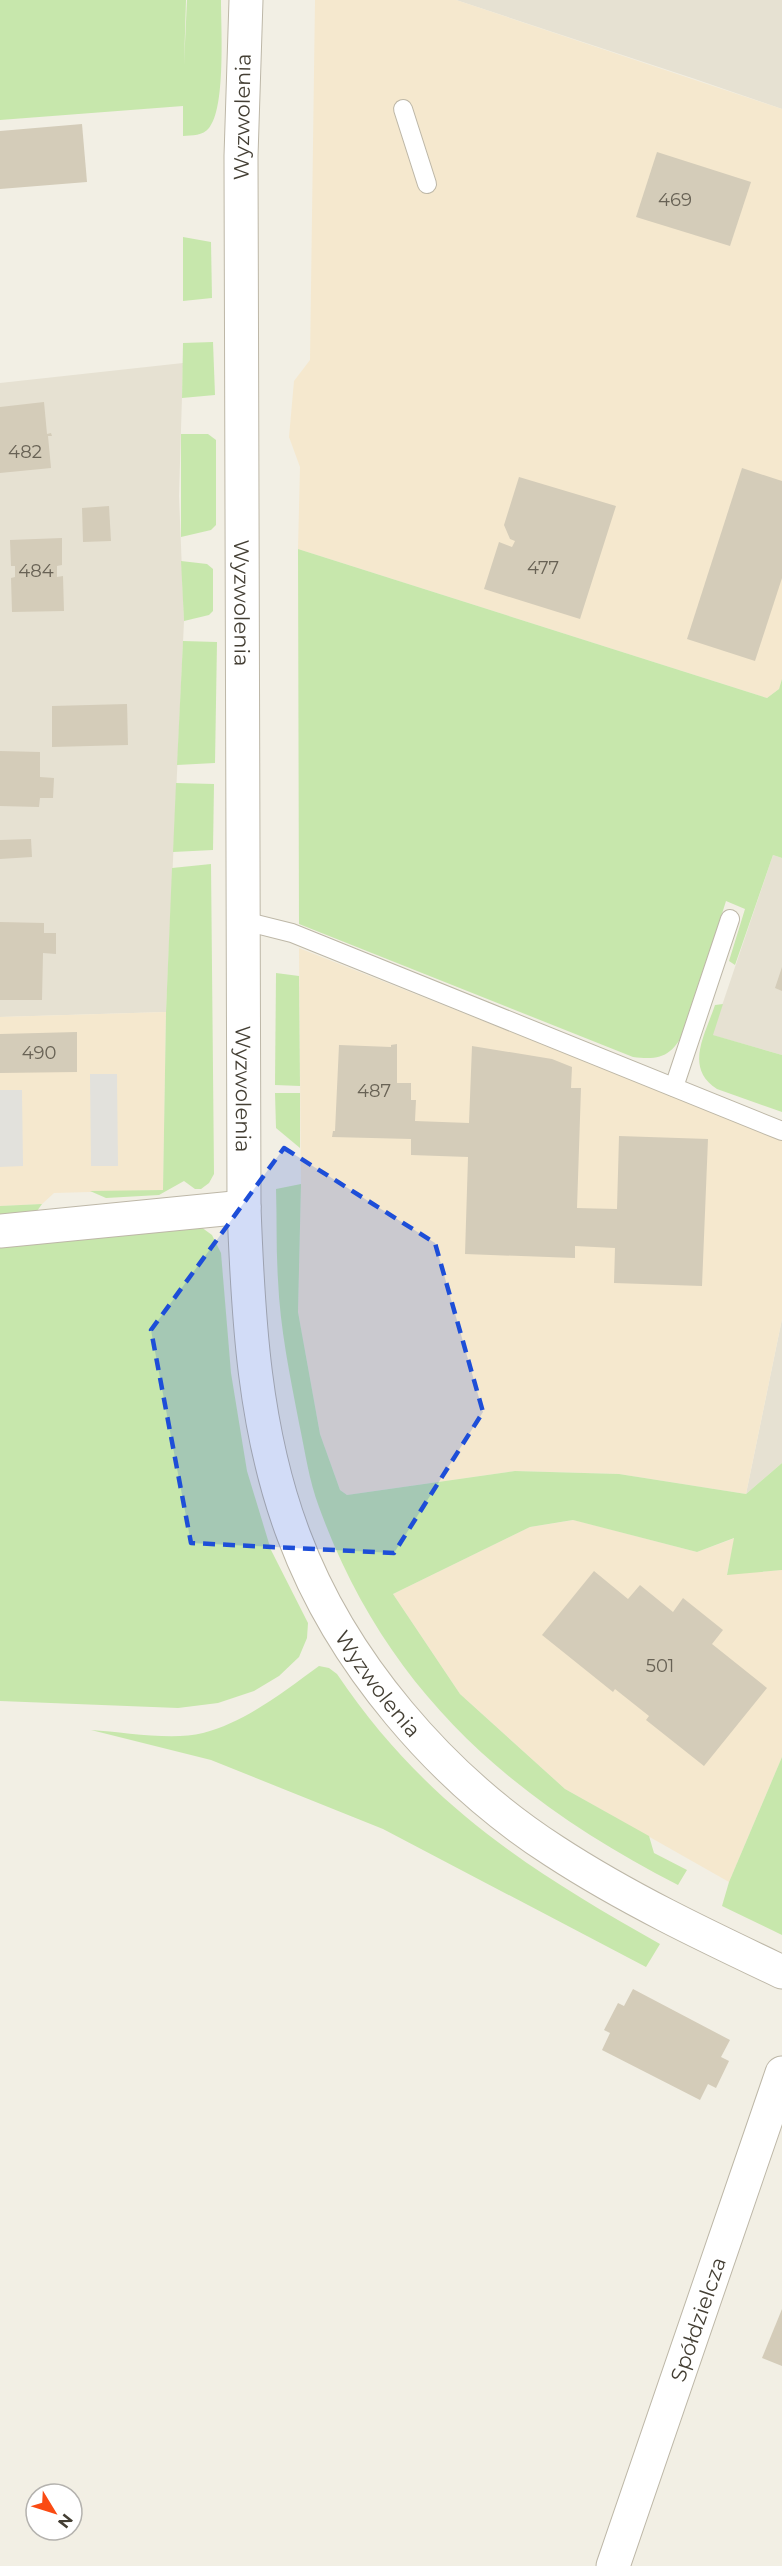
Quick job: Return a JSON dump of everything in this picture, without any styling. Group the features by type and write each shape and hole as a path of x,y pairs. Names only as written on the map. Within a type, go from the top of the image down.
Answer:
{"street":[{"name":"Wyzwolenia","path":"246,0 241,156 244,1207 248,1303 255,1369 266,1432 283,1502 316,1587 383,1692 420,1738 465,1784 552,1850 603,1882 684,1925 782,1972"},
{"path":"0,1232 244,1207"},
{"name":"Spółdzielcza","path":"613,2566 782,2073"}],"lane":[{"path":"403,109 427,184"},
{"path":"674,1087 730,919"},
{"path":"244,921 292,933 782,1131"}],"highlighted area":[{"path":"284,1148 435,1243 483,1412 394,1553 191,1543 151,1330"}],"shaded area":[{"path":"315,0 456,0 782,109 782,679 779,689 767,698 298,549 300,467 289,437 294,381 310,360"},
{"path":"456,0 782,0 782,109 695,79"},
{"path":"183,363 179,496 184,621 166,1012 0,1017 0,383"},
{"path":"773,855 782,858 782,1055 712,1035"},
{"path":"299,948 782,1139 782,1319 746,1494 619,1474 515,1471 347,1495 340,1490 320,1434 298,1312 301,1184"},
{"path":"166,1012 163,1190 54,1193 42,1204 0,1206 0,1017"},
{"path":"90,1074 117,1074 118,1166 91,1166"},
{"path":"0,1090 22,1090 23,1166 0,1167"},
{"path":"782,1319 782,1463 746,1494"},
{"path":"574,1520 697,1552 735,1538 727,1574 782,1570 782,1757 729,1882 565,1789 460,1694 393,1594 530,1527"}],"green space":[{"path":"0,0 186,0 184,65 187,0 221,0 220,86 218,104 209,128 201,134 183,136 183,106 0,120"},
{"path":"183,237 211,242 212,298 183,301"},
{"path":"213,342 215,395 182,398 183,343"},
{"path":"181,434 208,434 216,440 216,525 211,530 181,537"},
{"path":"298,549 767,698 779,689 782,679 782,858 773,855 735,965 729,961 745,909 726,901 686,1028 676,1044 666,1054 652,1058 633,1057 299,924"},
{"path":"181,561 207,564 213,569 213,611 209,615 184,621"},
{"path":"183,641 217,642 215,763 177,765"},
{"path":"176,783 214,784 213,850 173,852"},
{"path":"211,864 214,1174 209,1183 201,1189 195,1189 184,1181 159,1195 106,1198 90,1191 163,1190 166,1012 172,868"},
{"path":"276,973 299,976 300,1086 275,1085"},
{"path":"723,1004 713,1035 782,1055 782,1112 717,1089 707,1081 701,1071 699,1061 703,1039 715,1005"},
{"path":"275,1093 300,1093 300,1148 276,1128"},
{"path":"301,1184 298,1312 320,1434 340,1490 347,1495 515,1471 619,1474 746,1494 782,1463 782,1570 727,1575 734,1538 697,1552 573,1520 530,1527 393,1594 460,1694 565,1789 649,1836 654,1853 687,1870 678,1885 617,1851 560,1815 508,1775 460,1732 417,1684 379,1631 346,1572 312,1487 292,1388 281,1316 277,1269 276,1189"},
{"path":"42,1204 37,1211 0,1215 0,1206"},
{"path":"201,1227 212,1235 221,1253 231,1373 247,1471 271,1550 308,1623 307,1638 299,1657 279,1676 254,1691 218,1703 178,1708 0,1701 0,1246"},
{"path":"319,1666 329,1668 337,1674 370,1720 405,1760 481,1829 522,1860 660,1944 646,1967 383,1829 211,1760 91,1730 163,1736 203,1733 249,1714"},
{"path":"782,1757 782,1935 722,1906 729,1882"}],"building":[{"path":"82,124 87,182 0,189 0,131"},
{"path":"657,152 751,182 730,246 636,217"},
{"path":"44,402 47,434 51,433 52,436 48,436 51,468 0,473 0,407"},
{"path":"742,468 782,481 782,578 755,661 687,639"},
{"path":"519,477 616,506 580,619 484,589 499,542 512,547 515,541 510,539 504,525"},
{"path":"109,506 111,541 83,542 82,508"},
{"path":"62,538 62,565 57,566 57,577 63,576 64,611 12,612 11,578 15,577 15,566 11,566 10,540"},
{"path":"127,704 128,745 52,747 52,706"},
{"path":"0,751 40,752 40,777 54,778 53,798 40,798 39,807 0,806"},
{"path":"31,839 32,857 0,859 0,840"},
{"path":"0,922 44,923 44,933 56,933 56,954 43,953 42,1000 0,1000"},
{"path":"782,967 782,991 775,988"},
{"path":"77,1032 77,1072 0,1073 0,1034"},
{"path":"397,1044 397,1083 411,1083 411,1100 416,1100 415,1121 469,1123 472,1046 552,1059 572,1067 571,1088 581,1088 577,1208 617,1209 619,1136 708,1139 702,1286 614,1283 615,1248 575,1246 575,1258 465,1254 468,1157 411,1155 411,1139 332,1137 335,1131 339,1045 391,1047"},
{"path":"594,1571 628,1599 640,1585 673,1612 683,1598 723,1630 712,1644 767,1688 704,1766 646,1720 649,1716 615,1689 613,1692 542,1635"},
{"path":"633,1989 730,2040 721,2057 729,2061 716,2088 708,2084 700,2100 602,2050 610,2033 604,2030 618,2003 624,2006"},
{"path":"782,2309 782,2366 762,2358"}]}
